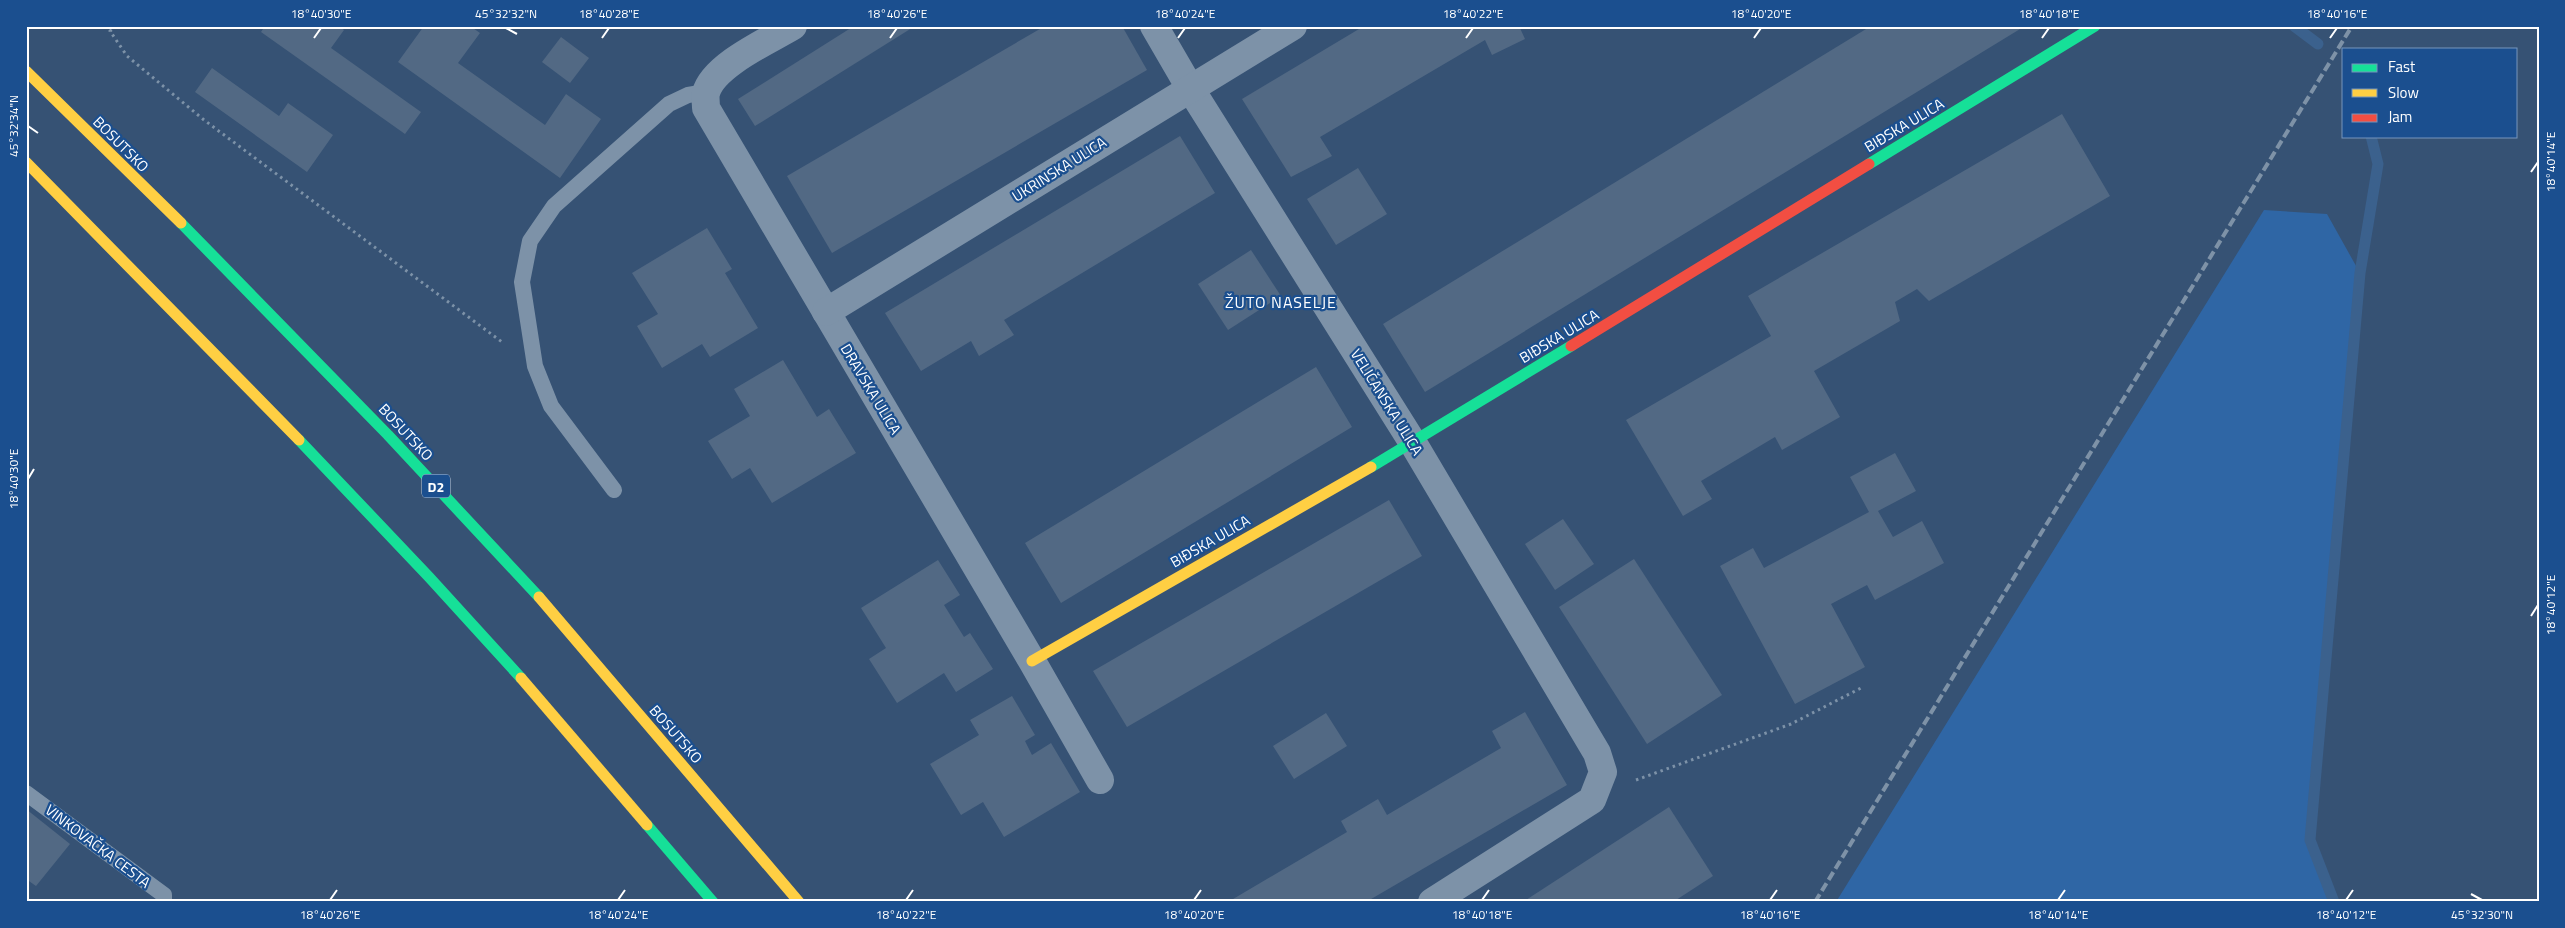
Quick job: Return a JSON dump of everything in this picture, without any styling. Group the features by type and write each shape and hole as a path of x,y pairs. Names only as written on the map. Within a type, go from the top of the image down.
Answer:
{"main road":[{"name":"BIĐSKA ULICA","path":"1032,661 1413,443 2095,26"},
{"name":"BOSUTSKO","path":"26,72 342,386 506,562 672,752 799,902"},
{"path":"26,162 224,362 429,577 589,754 713,902"}],"street":[{"path":"706,92 714,79 727,66 793,26"},
{"name":"VELIČANSKA ULICA","path":"1154,26 1190,88 1413,443 1597,753 1603,772 1598,786"},
{"name":"UKRINSKA ULICA","path":"826,312 1293,26"},
{"name":"DRAVSKA ULICA","path":"706,92 706,108 1032,661 1100,780"},
{"path":"1432,902 1582,808 1592,800 1598,786"}],"lane":[{"path":"614,490 551,406 535,366 522,282 530,241 554,206 669,104 688,95 706,92"},
{"name":"VINKOVAČKA CESTA","path":"26,792 164,895 164,902"}],"path":[{"path":"117,26 110,31 127,56 204,120 535,366"},
{"path":"1598,786 1640,779 1791,724 1861,688"}],"shaded area":[{"path":"2264,210 2327,214 2360,273 2310,840 2334,902 1836,902"}],"building":[{"path":"265,26 339,26 344,30 331,48 421,112 405,134 261,32"},
{"path":"424,26 470,26 480,33 458,63 545,125 566,94 601,119 560,178 398,62"},
{"path":"854,26 915,26 755,126 738,99"},
{"path":"1045,26 1122,26 1147,70 832,253 787,176"},
{"path":"1364,26 1519,26 1525,39 1492,55 1485,40 1320,137 1332,156 1291,177 1242,99"},
{"path":"1871,26 2025,26 1425,392 1383,324"},
{"path":"561,37 589,58 570,83 542,62"},
{"path":"212,68 279,116 288,103 333,135 307,172 195,92"},
{"path":"2062,114 2110,196 1929,301 1917,289 1895,302 1900,321 1814,371 1840,417 1782,450 1775,437 1701,481 1712,499 1683,516 1626,420 1771,336 1748,296"},
{"path":"1180,136 1215,193 1004,320 1014,335 979,356 971,341 921,371 885,313"},
{"path":"1358,168 1387,214 1336,245 1307,199"},
{"path":"707,228 732,269 725,273 758,328 710,357 702,344 662,368 637,326 658,314 632,273"},
{"path":"1251,250 1281,296 1228,330 1198,284"},
{"path":"783,360 817,417 829,409 856,453 772,503 750,468 732,479 708,441 750,416 734,389"},
{"path":"1316,367 1352,427 1061,603 1025,543"},
{"path":"1895,453 1916,491 1878,511 1893,537 1922,521 1944,563 1875,600 1867,585 1831,604 1865,667 1795,704 1720,566 1753,548 1764,568 1869,512 1850,477"},
{"path":"1389,500 1422,556 1127,727 1093,671"},
{"path":"1563,519 1594,564 1555,590 1525,544"},
{"path":"1634,559 1722,695 1647,744 1559,607"},
{"path":"938,560 960,595 944,605 964,637 970,633 993,669 956,692 944,673 897,703 869,659 886,648 861,608"},
{"path":"1012,696 1035,735 1025,741 1032,755 1051,743 1080,792 1004,837 983,802 961,815 930,764 979,735 970,720"},
{"path":"1525,712 1567,785 1366,902 1228,902 1347,832 1341,821 1378,799 1387,815 1501,748 1492,731"},
{"path":"1326,713 1347,746 1294,779 1273,746"},
{"path":"1669,807 1713,876 1673,902 1523,902"},
{"path":"26,809 70,844 36,886 26,879"}],"waterway":[{"path":"2294,26 2318,44"},
{"path":"2334,902 2310,840 2360,273 2378,164 2372,138"}],"railway":[{"path":"1815,902 2352,26"}],"traffic: fast":[{"path":"1869,164 2095,26"},
{"path":"181,223 388,435 539,597"},
{"path":"1371,467 1571,346"},
{"path":"299,440 429,577 521,678"},
{"path":"647,825 713,902"}],"traffic: slow":[{"path":"26,71 181,223"},
{"path":"26,162 299,440"},
{"path":"1032,661 1371,467"},
{"path":"539,597 799,902"},
{"path":"521,678 647,825"}],"traffic: jam":[{"path":"1571,346 1869,164"}],"district":[{"name":"ŽUTO NASELJE","path":"1281,302"}]}
